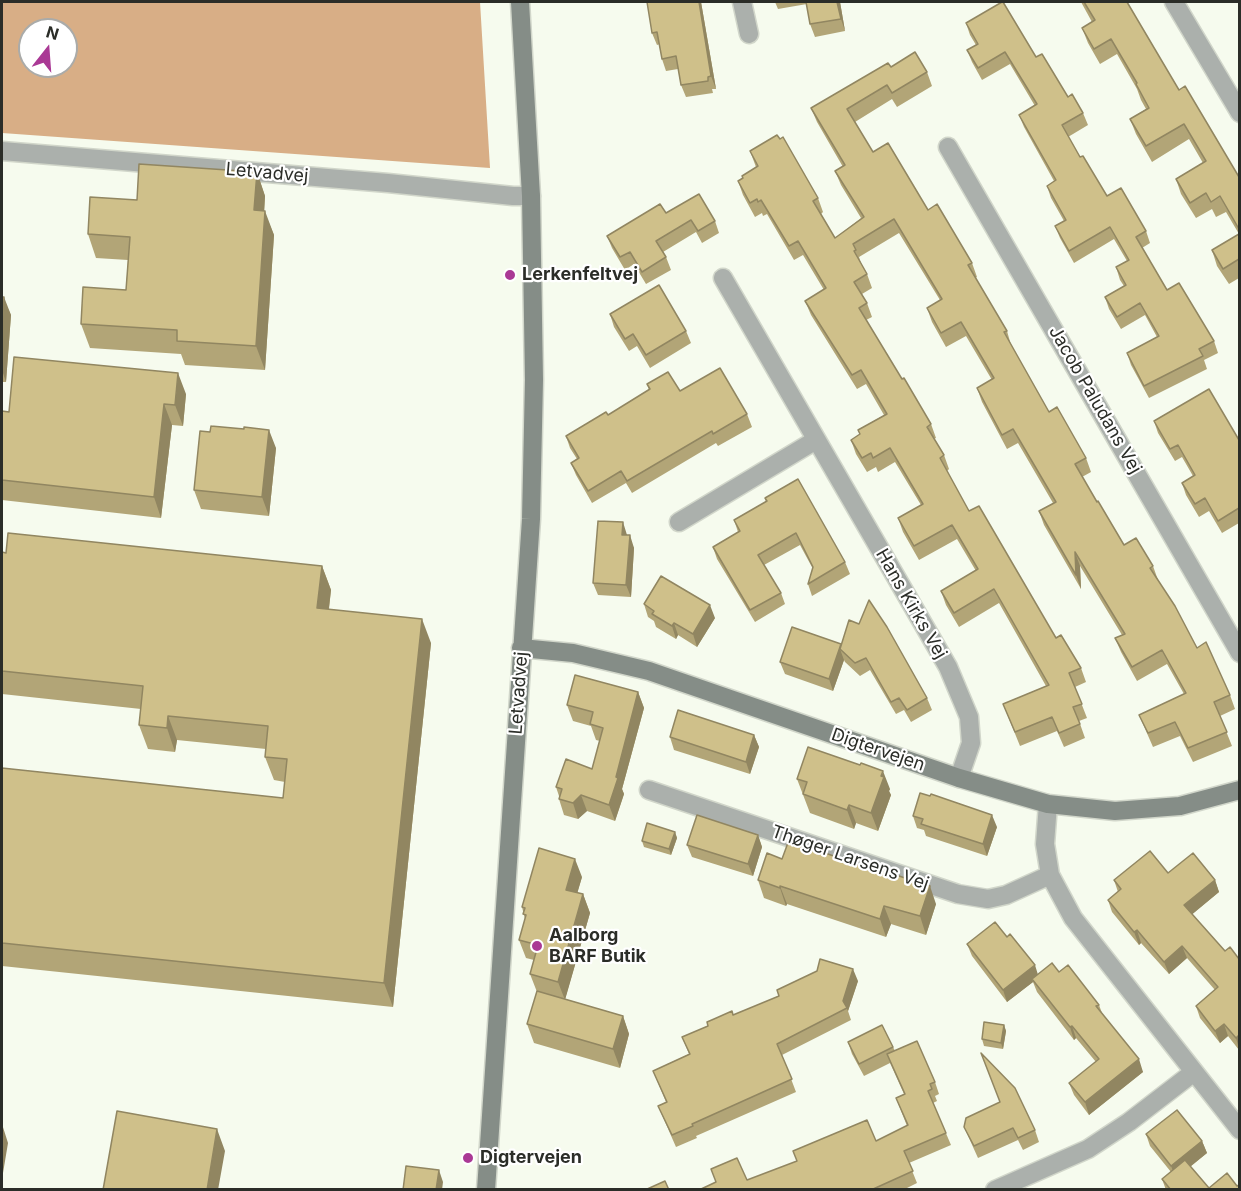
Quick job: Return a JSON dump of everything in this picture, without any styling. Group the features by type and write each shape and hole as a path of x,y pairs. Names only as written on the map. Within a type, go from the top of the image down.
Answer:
{"street":[{"name":"Letvadvej","path":"486,1190 531,519 534,380 531,196 520,2"},
{"path":"742,2 749,34"},
{"path":"1174,2 1239,113"},
{"name":"Jacob Paludans Vej","path":"948,147 1239,653"},
{"name":"Letvadvej","path":"2,151 531,196"},
{"name":"Hans Kirks Vej","path":"723,278 948,667 969,717 971,743 959,778"},
{"path":"679,522 816,440"},
{"name":"Digtervejen","path":"521,648 573,653 650,671 959,778 1048,804 1115,811 1180,806 1239,790"},
{"name":"Thøger Larsens Vej","path":"649,790 958,894 988,899 1006,895 1050,875"},
{"path":"1048,804 1045,844 1050,875 1073,918 1239,1130"},
{"path":"994,1190 1088,1149 1129,1122 1194,1072"}],"shaded area":[{"path":"2,2 480,2 490,168 2,133"}],"building":[{"path":"647,2 699,2 711,76 708,77 708,81 681,85 676,56 662,59 657,32 652,33"},
{"path":"806,2 837,2 841,19 810,24"},
{"path":"1002,2 1036,57 1042,54 1068,97 1072,94 1083,113 1062,125 1080,157 1083,156 1107,196 1121,188 1146,231 1136,237 1167,290 1179,283 1214,341 1199,349 1203,356 1144,386 1127,353 1159,336 1140,303 1117,317 1105,297 1126,285 1116,267 1129,260 1110,227 1069,251 1055,226 1066,220 1047,186 1056,180 1019,115 1037,104 1005,52 978,68 967,50 978,44 966,23"},
{"path":"1084,2 1127,2 1179,90 1185,86 1239,177 1239,229 1220,196 1211,202 1206,193 1190,203 1176,179 1206,161 1184,124 1146,146 1130,119 1149,108 1111,39 1094,49 1082,28 1095,20"},
{"path":"915,52 927,72 892,93 887,85 847,109 873,152 888,143 928,210 937,204 972,263 968,265 1007,331 1004,332 1049,412 1057,407 1086,458 1075,464 1097,502 1124,545 1136,538 1153,566 1150,568 1175,606 1197,648 1206,642 1230,695 1214,702 1227,732 1188,748 1175,722 1148,733 1139,715 1186,693 1162,650 1132,667 1115,638 1125,634 1075,552 1076,575 1039,511 1056,502 1013,429 1002,435 977,388 994,378 961,322 941,333 927,308 942,299 894,219 853,244 856,250 854,251 867,274 854,282 867,303 859,308 931,424 927,427 944,455 940,458 969,511 979,506 1056,638 1061,635 1081,668 1069,673 1082,704 1073,707 1080,724 1059,733 1052,717 1015,732 1003,704 1049,685 994,589 954,613 941,591 978,569 952,525 914,546 898,518 923,504 890,448 873,458 871,453 862,458 851,440 860,434 858,430 887,414 861,370 852,375 805,301 826,288 798,241 789,246 761,200 758,202 757,199 750,203 738,181 758,166 750,151 777,135 780,139 783,137 818,198 813,201 835,238 864,217 835,171 845,165 811,108 888,63 891,67"},
{"path":"139,164 257,172 254,210 265,211 256,346 177,341 177,330 81,324 83,287 126,290 130,237 88,234 90,197 137,200"},
{"path":"699,194 715,221 698,231 691,220 656,241 666,257 642,272 630,252 620,257 607,236 660,204 666,213"},
{"path":"1239,234 1239,259 1223,269 1212,250"},
{"path":"659,285 686,331 646,355 633,334 625,339 610,314"},
{"path":"2,297 4,297 2,335"},
{"path":"14,357 178,373 175,405 164,404 154,497 2,480 2,411 9,412"},
{"path":"720,368 747,414 713,434 712,431 627,481 621,471 588,491 571,463 579,458 566,436 606,412 608,415 650,389 647,384 668,372 680,391"},
{"path":"1209,389 1239,440 1239,508 1218,521 1205,498 1195,504 1182,483 1195,475 1178,445 1170,449 1154,421"},
{"path":"211,426 269,430 262,497 194,490 200,431 210,432"},
{"path":"798,479 845,562 808,584 813,567 796,533 758,555 781,593 750,610 713,547 740,531 734,520 767,501 765,498"},
{"path":"598,521 623,522 622,535 630,535 626,585 593,583"},
{"path":"8,533 322,566 317,608 422,619 384,983 2,943 2,768 283,798 287,759 265,757 268,726 168,716 167,728 139,725 143,686 2,671 2,552 6,553"},
{"path":"661,576 710,605 693,634 674,623 672,626 652,614 654,611 644,604"},
{"path":"869,600 927,698 907,710 899,698 891,702 866,658 855,663 840,649 849,620 859,624"},
{"path":"792,627 841,644 829,679 780,662"},
{"path":"575,675 638,692 616,777 618,778 609,805 581,795 573,803 559,799 562,789 556,787 566,759 592,769 603,728 590,724 593,712 567,705"},
{"path":"678,710 754,735 746,762 670,737"},
{"path":"808,747 883,771 881,776 884,777 871,813 849,805 847,810 803,794 807,782 797,779"},
{"path":"920,793 930,796 931,794 992,815 983,844 921,824 923,819 913,816"},
{"path":"697,815 758,835 748,864 687,845"},
{"path":"647,823 675,832 669,849 642,841"},
{"path":"789,840 867,868 868,866 930,886 920,916 884,906 880,919 758,880 767,853 782,859"},
{"path":"539,848 575,859 566,890 583,894 558,982 530,974 538,945 519,940 526,915 523,914 525,908 522,907"},
{"path":"1150,851 1168,873 1193,853 1215,880 1184,905 1225,951 1230,947 1239,959 1239,1035 1236,1038 1224,1024 1215,1031 1196,1006 1218,987 1182,946 1164,962 1137,930 1134,932 1108,900 1121,889 1114,880"},
{"path":"995,922 1007,937 1010,934 1035,965 1003,990 967,944"},
{"path":"820,959 853,969 843,1001 847,1008 777,1044 792,1079 672,1135 658,1106 667,1102 653,1071 690,1054 682,1037 708,1026 707,1022 732,1011 733,1015 779,996 777,990 817,971"},
{"path":"1052,963 1059,972 1068,965 1099,1005 1096,1006 1139,1059 1085,1102 1069,1083 1099,1059 1032,979"},
{"path":"537,991 623,1016 613,1049 527,1024"},
{"path":"984,1022 1004,1025 1001,1043 982,1039"},
{"path":"882,1025 893,1047 859,1064 848,1042"},
{"path":"917,1041 935,1082 930,1084 932,1089 928,1091 946,1133 904,1151 913,1171 871,1190 699,1190 716,1182 711,1169 737,1158 747,1180 797,1161 793,1151 867,1120 876,1141 908,1125 896,1098 905,1094 887,1054"},
{"path":"981,1053 1015,1088 1035,1130 1018,1138 1013,1128 974,1146 964,1127 966,1118 1000,1102"},
{"path":"1177,1110 1202,1141 1171,1166 1146,1134"},
{"path":"117,1111 217,1129 207,1190 103,1190"},
{"path":"1185,1160 1209,1188 1227,1173 1237,1186 1239,1185 1239,1190 1171,1190 1162,1179"},
{"path":"406,1166 439,1170 436,1190 403,1190"},
{"path":"665,1181 669,1190 645,1190"}],"place":[{"name":"Lerkenfeltvej","path":"510,275"},
{"name":"Aalborg BARF Butik","path":"537,946"},
{"name":"Digtervejen","path":"468,1158"}]}
